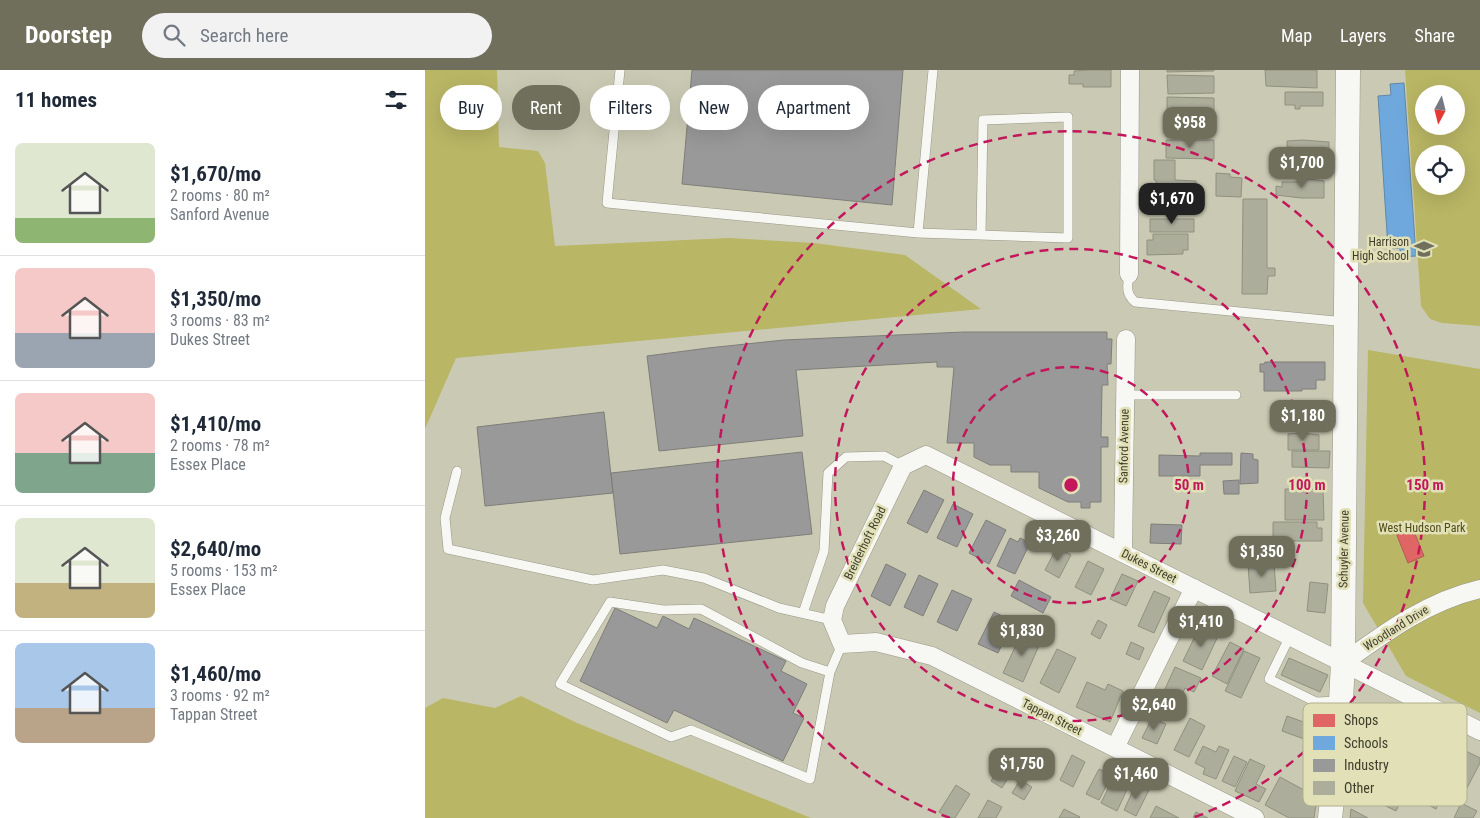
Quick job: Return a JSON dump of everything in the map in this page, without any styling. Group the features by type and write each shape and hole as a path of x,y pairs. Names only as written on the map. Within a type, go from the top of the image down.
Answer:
{"main road":[{"name":"Schuyler Avenue","path":"1341,701 1343,663 1348,70"}],"street":[{"path":"1129,274 1131,70"},
{"name":"Sanford Avenue","path":"1123,552 1126,339"},
{"name":"Dukes Street","path":"903,466 926,455 1424,703"},
{"name":"Breiderhoft Road","path":"831,620 835,606 903,466"},
{"path":"1115,748 1194,588"},
{"name":"Woodland Drive","path":"1343,663 1383,633 1413,615 1446,600 1480,589"},
{"path":"831,620 842,644"},
{"name":"Tappan Street","path":"842,644 876,642 932,656 1255,818"},
{"name":"Dukes Street","path":"1467,725 1480,731"}],"lane":[{"path":"620,70 607,203 917,233 1068,238 1068,117 983,120 981,235"},
{"path":"917,233 933,70"},
{"path":"1129,274 1129,297 1135,302 1346,322"},
{"path":"1125,395 1236,394"},
{"path":"803,613 824,551 829,472 846,457 884,456 903,466"},
{"path":"457,471 445,518 448,549 593,580 663,570 704,578 779,608 831,620"},
{"path":"830,672 802,663 701,609 663,610 610,602 560,684 671,737 691,730 810,779 830,672 842,644"},
{"path":"1289,636 1269,679 1316,702 1341,701"}],"green space":[{"path":"425,70 497,70 497,85 440,85 440,130 499,130 499,147 538,151 545,163 555,246 729,238 814,243 905,255 981,309 456,358 425,429"},
{"path":"1405,70 1480,70 1480,326 1442,323 1430,319 1421,306"},
{"name":"West Hudson Park","path":"1368,350 1480,369 1480,713 1467,706 1467,703 1460,703 1406,676 1363,603"},
{"path":"521,696 577,723 811,818 425,818 425,708 443,698 495,708"}],"building: Shops":[{"path":"1410,522 1424,556 1408,563 1394,528"}],"building: Schools":[{"path":"1404,83 1416,256 1400,257 1400,248 1388,248 1378,96 1391,95 1390,84"}],"building: Industry":[{"path":"692,70 903,70 892,205 682,184 687,130 748,130 748,85 691,85"},
{"path":"964,332 1107,332 1107,339 1112,339 1111,364 1107,364 1108,385 1102,385 1101,437 1108,437 1108,447 1101,447 1101,502 1090,502 1090,508 1081,508 1081,502 1068,502 1039,488 1039,472 1011,472 1011,465 990,465 974,457 974,443 947,443 954,367 937,367 937,362 796,370 803,436 659,451 647,356 784,340"},
{"path":"1265,362 1325,362 1325,380 1316,380 1316,389 1264,391 1264,372 1260,372 1260,364"},
{"path":"604,412 613,493 485,506 477,427"},
{"path":"802,452 812,534 620,554 611,473"},
{"path":"1200,453 1232,453 1232,465 1200,465 1200,476 1159,476 1159,455 1200,456"},
{"path":"1241,453 1253,454 1253,459 1258,460 1258,483 1240,484"},
{"path":"1239,480 1239,494 1224,494 1223,481"},
{"path":"924,490 944,500 927,533 907,523"},
{"path":"953,504 973,514 957,547 937,538"},
{"path":"986,520 1006,530 989,564 969,553"},
{"path":"1151,524 1182,525 1181,544 1150,543"},
{"path":"1010,538 1018,542 1020,538 1030,543 1015,574 997,566"},
{"path":"886,564 906,574 890,606 871,596"},
{"path":"919,575 938,584 923,616 904,607"},
{"path":"1019,580 1051,597 1043,613 1011,596"},
{"path":"952,590 972,599 957,631 937,622"},
{"path":"615,608 657,628 663,616 689,629 694,618 786,661 781,671 807,684 793,713 804,718 783,761 674,710 667,723 580,681"},
{"path":"994,612 1013,621 998,653 978,644"}],"building: Other":[{"path":"1111,70 1111,87 1083,87 1083,84 1069,84 1069,75 1074,75 1074,71"},
{"path":"1167,70 1214,70 1214,71 1167,72"},
{"path":"1265,70 1317,70 1317,88 1266,86"},
{"path":"1167,75 1214,76 1214,93 1168,94"},
{"path":"1285,92 1323,92 1323,106 1300,106 1300,109 1295,109 1295,105 1285,105"},
{"path":"1167,97 1214,98 1214,115 1167,115"},
{"path":"1167,118 1214,120 1214,135 1167,137"},
{"path":"1166,140 1214,140 1214,159 1166,158"},
{"path":"1287,141 1329,142 1329,160 1292,160 1291,147 1287,147"},
{"path":"1154,160 1175,160 1175,180 1196,181 1196,197 1150,195 1151,183 1156,184 1156,180 1154,180"},
{"path":"1216,173 1230,174 1230,177 1242,178 1241,197 1216,196"},
{"path":"1301,178 1324,181 1324,198 1276,195 1276,186 1282,187 1282,182 1301,182"},
{"path":"1150,197 1185,199 1185,212 1150,210"},
{"path":"1243,199 1267,199 1267,268 1275,268 1275,276 1268,276 1267,294 1242,294"},
{"path":"1150,219 1194,219 1194,232 1150,232"},
{"path":"1153,234 1188,234 1188,250 1183,250 1183,254 1147,255 1147,240 1153,240"},
{"path":"1288,434 1319,435 1319,450 1288,450"},
{"path":"1292,451 1330,451 1329,468 1292,467"},
{"path":"1285,489 1323,489 1324,520 1285,520"},
{"path":"1273,522 1317,522 1317,528 1322,528 1322,541 1273,541"},
{"path":"1057,547 1071,555 1059,578 1045,570"},
{"path":"1088,561 1104,569 1091,595 1075,587"},
{"path":"1274,562 1276,591 1250,593 1248,564"},
{"path":"1122,574 1138,581 1126,606 1110,599"},
{"path":"1310,582 1328,584 1325,613 1307,611"},
{"path":"1154,591 1170,598 1154,633 1138,626"},
{"path":"1098,620 1107,625 1100,639 1091,634"},
{"path":"1200,626 1219,634 1202,670 1183,661"},
{"path":"1022,632 1041,641 1023,682 1003,673"},
{"path":"1131,642 1144,648 1139,660 1126,654"},
{"path":"1230,642 1244,649 1227,684 1212,676"},
{"path":"1057,649 1076,658 1059,693 1040,683"},
{"path":"1244,651 1260,658 1241,698 1225,691"},
{"path":"1289,658 1328,675 1320,692 1281,675"},
{"path":"1175,667 1201,678 1194,692 1185,688 1176,708 1160,700"},
{"path":"1087,682 1105,690 1108,684 1123,691 1110,722 1076,707"},
{"path":"1287,716 1303,722 1303,739 1282,731"},
{"path":"1152,718 1166,724 1157,744 1142,738"},
{"path":"1190,718 1205,726 1189,757 1174,750"},
{"path":"1203,746 1216,752 1219,746 1229,750 1216,779 1203,774 1205,768 1195,763"},
{"path":"1467,752 1480,758 1480,763 1467,788"},
{"path":"1072,755 1085,762 1073,787 1060,780"},
{"path":"1234,756 1247,762 1235,787 1222,781"},
{"path":"1250,759 1265,766 1256,784 1266,789 1259,802 1235,791"},
{"path":"999,768 1010,774 1002,788 991,781"},
{"path":"1099,769 1112,775 1099,800 1086,794"},
{"path":"1115,774 1131,781 1117,811 1101,803"},
{"path":"1280,777 1303,789 1303,806 1316,806 1314,818 1289,818 1265,805"},
{"path":"1020,780 1032,787 1024,800 1012,793"},
{"path":"1136,784 1149,790 1136,816 1124,810"},
{"path":"956,785 970,794 955,818 948,818 939,812"},
{"path":"988,800 1002,807 996,818 978,818"},
{"path":"1156,806 1179,818 1150,818"},
{"path":"1386,806 1398,806 1396,811"},
{"path":"1460,806 1467,806 1477,811 1473,818 1454,818"},
{"path":"1064,809 1080,817 1059,818"},
{"path":"1351,809 1368,818 1350,818"},
{"path":"1196,812 1208,818 1193,818"}],"place":[{"name":"Harrison High School","path":"1424,249"}]}
